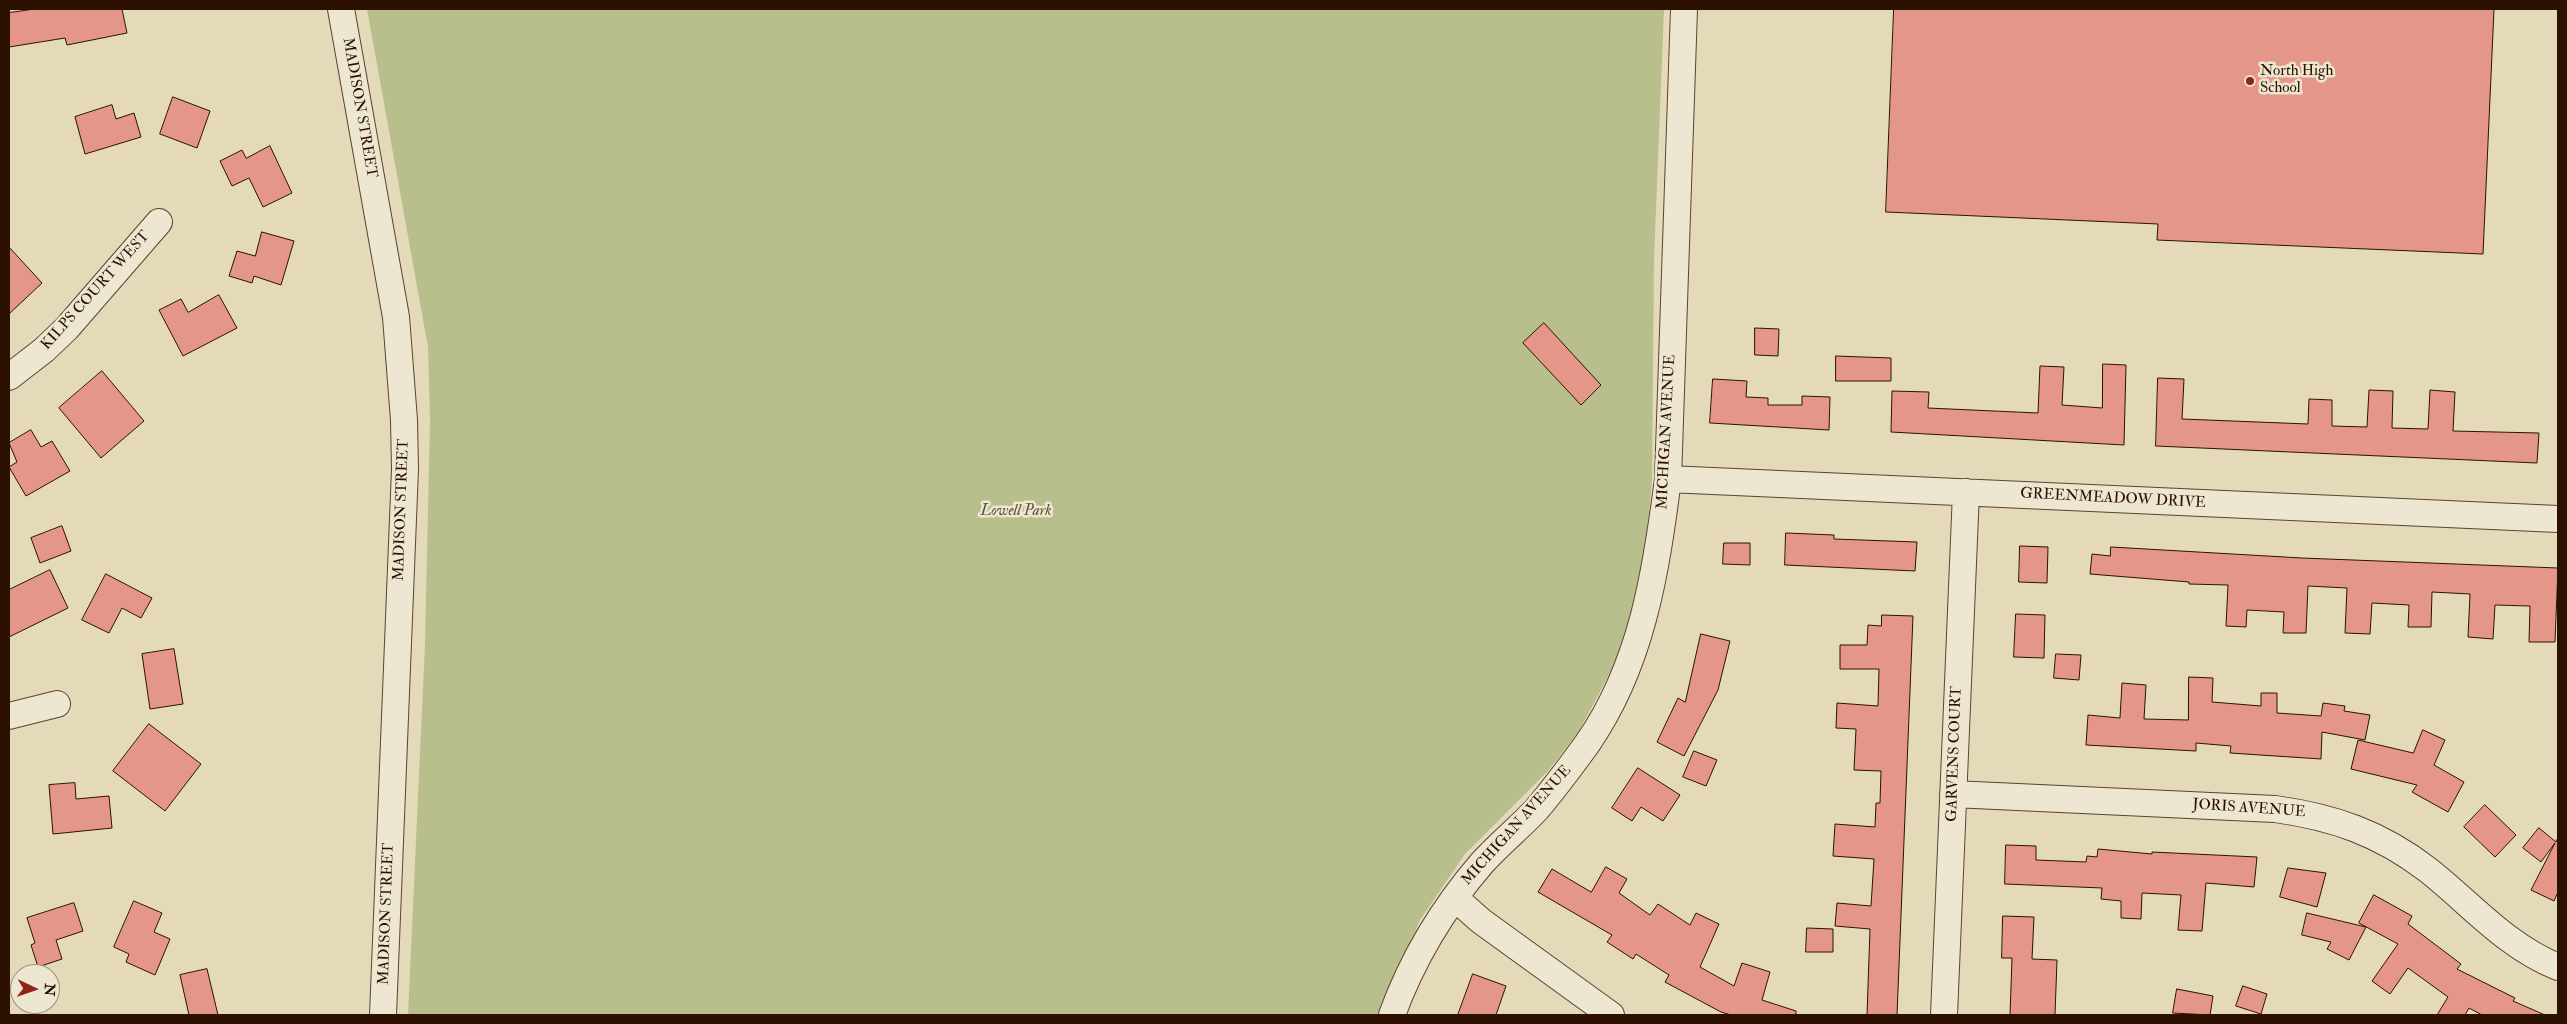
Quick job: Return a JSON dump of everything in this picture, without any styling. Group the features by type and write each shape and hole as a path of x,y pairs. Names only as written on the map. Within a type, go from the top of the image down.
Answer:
{"street":[{"name":"MADISON STREET","path":"341,9 396,317 404,420 405,469 383,1015"},
{"name":"MICHIGAN AVENUE","path":"1392,1015 1415,962 1455,898 1483,861 1536,810 1588,742 1614,698 1624,675 1649,602 1668,479 1684,9"},
{"name":"KILPS COURT WEST","path":"9,377 44,350 67,328 158,222"},
{"name":"GREENMEADOW DRIVE","path":"1668,479 2558,519"},
{"name":"GARVENS COURT","path":"1944,1015 1966,492"},
{"path":"9,716 57,704"},
{"name":"JORIS AVENUE","path":"1953,794 2274,809 2317,815 2349,826 2408,856 2501,934 2522,949 2558,967"},
{"path":"1455,898 1481,921 1611,1015"}],"green space":[{"name":"Lowell Park","path":"367,9 1664,9 1654,259 1652,479 1646,549 1629,628 1613,667 1579,731 1548,771 1465,854 1420,920 1381,1015 408,1015 425,644 430,420 428,347"}],"building":[{"path":"35,9 122,9 127,33 67,45 65,38 9,47 9,13"},
{"path":"1894,9 2494,9 2483,254 2157,240 2158,224 1886,212"},
{"path":"173,97 210,111 197,148 160,134"},
{"path":"112,105 116,119 134,113 141,137 85,154 75,117"},
{"path":"270,146 292,193 263,207 249,178 232,186 220,161 242,150 246,158"},
{"path":"262,232 294,241 281,285 254,276 252,283 229,276 237,251 255,256"},
{"path":"9,247 42,283 9,314"},
{"path":"219,295 237,328 183,356 159,310 181,299 188,312"},
{"path":"1544,323 1601,385 1581,405 1523,343"},
{"path":"1755,328 1779,329 1778,356 1755,355"},
{"path":"1836,356 1891,358 1891,381 1836,381"},
{"path":"2103,364 2126,365 2124,445 1891,432 1892,391 1929,392 1928,408 2038,413 2040,366 2064,367 2062,405 2102,408"},
{"path":"102,371 144,421 101,458 59,408"},
{"path":"2158,378 2184,379 2182,419 2308,424 2309,399 2332,400 2332,426 2367,427 2369,390 2393,391 2392,428 2428,429 2430,390 2455,392 2453,431 2539,433 2537,463 2156,446"},
{"path":"1713,379 1747,381 1746,397 1768,398 1768,405 1802,405 1802,396 1830,397 1829,430 1710,423"},
{"path":"31,430 41,447 52,441 70,471 26,496 9,467 17,462 9,443"},
{"path":"62,526 71,551 40,563 31,538"},
{"path":"1786,533 1834,535 1834,539 1917,542 1915,571 1785,565"},
{"path":"1724,543 1750,543 1750,565 1723,564"},
{"path":"2020,546 2048,547 2047,583 2019,582"},
{"path":"2111,547 2302,558 2558,568 2555,642 2529,642 2530,606 2495,605 2493,639 2468,637 2470,594 2432,592 2431,627 2408,627 2409,605 2372,603 2370,634 2345,633 2347,588 2308,586 2306,633 2283,633 2284,612 2247,610 2246,627 2226,626 2228,585 2189,584 2189,582 2090,574 2092,554 2110,556"},
{"path":"50,570 68,608 9,637 9,590"},
{"path":"106,574 152,598 141,618 122,608 109,633 82,620"},
{"path":"2016,614 2045,615 2044,658 2014,657"},
{"path":"1882,615 1913,616 1897,1015 1867,1015 1870,929 1835,926 1837,903 1871,906 1874,859 1833,856 1835,824 1875,827 1876,803 1880,803 1881,771 1854,770 1856,729 1836,728 1837,703 1878,706 1879,669 1840,669 1840,645 1867,645 1868,625 1881,626"},
{"path":"1701,634 1730,641 1718,690 1684,756 1657,742 1678,698 1685,702"},
{"path":"174,649 183,704 150,709 142,654"},
{"path":"2056,654 2081,655 2079,680 2054,678"},
{"path":"2189,677 2213,678 2212,702 2261,706 2261,693 2277,693 2277,713 2321,716 2323,703 2345,706 2344,711 2370,715 2365,740 2322,732 2321,759 2230,753 2231,746 2196,743 2196,751 2086,745 2088,715 2120,718 2122,683 2146,685 2144,719 2188,720"},
{"path":"149,724 201,764 165,811 113,771"},
{"path":"2423,730 2445,740 2434,765 2464,782 2448,812 2412,792 2417,785 2351,769 2358,740 2413,753"},
{"path":"1694,751 1717,760 1706,786 1683,777"},
{"path":"1638,768 1680,795 1663,821 1641,807 1632,821 1612,808"},
{"path":"75,783 76,799 109,796 112,828 53,834 49,785"},
{"path":"2485,805 2516,835 2495,857 2464,827"},
{"path":"2539,828 2556,842 2558,837 2558,892 2554,901 2531,890 2555,843 2541,862 2523,848"},
{"path":"2006,845 2036,846 2036,860 2086,862 2087,856 2097,857 2098,849 2152,854 2152,852 2257,857 2254,887 2206,883 2202,931 2178,930 2181,895 2142,893 2141,919 2121,918 2121,901 2101,899 2102,888 2005,884"},
{"path":"1606,867 1627,879 1619,893 1650,915 1658,904 1690,925 1696,913 1719,924 1700,967 1734,986 1742,963 1770,972 1762,1000 1796,1011 1796,1015 1731,1015 1721,1012 1665,982 1669,975 1636,954 1633,959 1607,942 1612,935 1538,892 1552,869 1591,892"},
{"path":"2288,868 2326,873 2317,907 2280,897"},
{"path":"2374,895 2412,916 2408,924 2461,964 2457,969 2515,998 2513,1001 2545,1015 2482,1015 2469,1008 2465,1015 2437,1015 2448,997 2408,968 2390,994 2372,981 2398,944 2359,923"},
{"path":"134,901 162,913 154,932 170,939 155,975 126,962 129,954 114,947"},
{"path":"74,903 83,931 56,940 62,959 47,964 37,964 31,945 35,943 27,918"},
{"path":"2307,913 2366,927 2349,960 2327,949 2331,942 2302,935"},
{"path":"2003,916 2034,917 2032,959 2057,960 2055,1015 2010,1015 2012,958 2002,958"},
{"path":"1807,928 1833,929 1833,952 1806,952"},
{"path":"207,969 218,1015 189,1015 180,975"},
{"path":"1473,974 1506,986 1496,1015 1458,1015"},
{"path":"2243,986 2267,994 2261,1014 2236,1006"},
{"path":"2177,989 2213,996 2210,1015 2173,1013"}],"place":[{"name":"North High School","path":"2250,81"}]}
